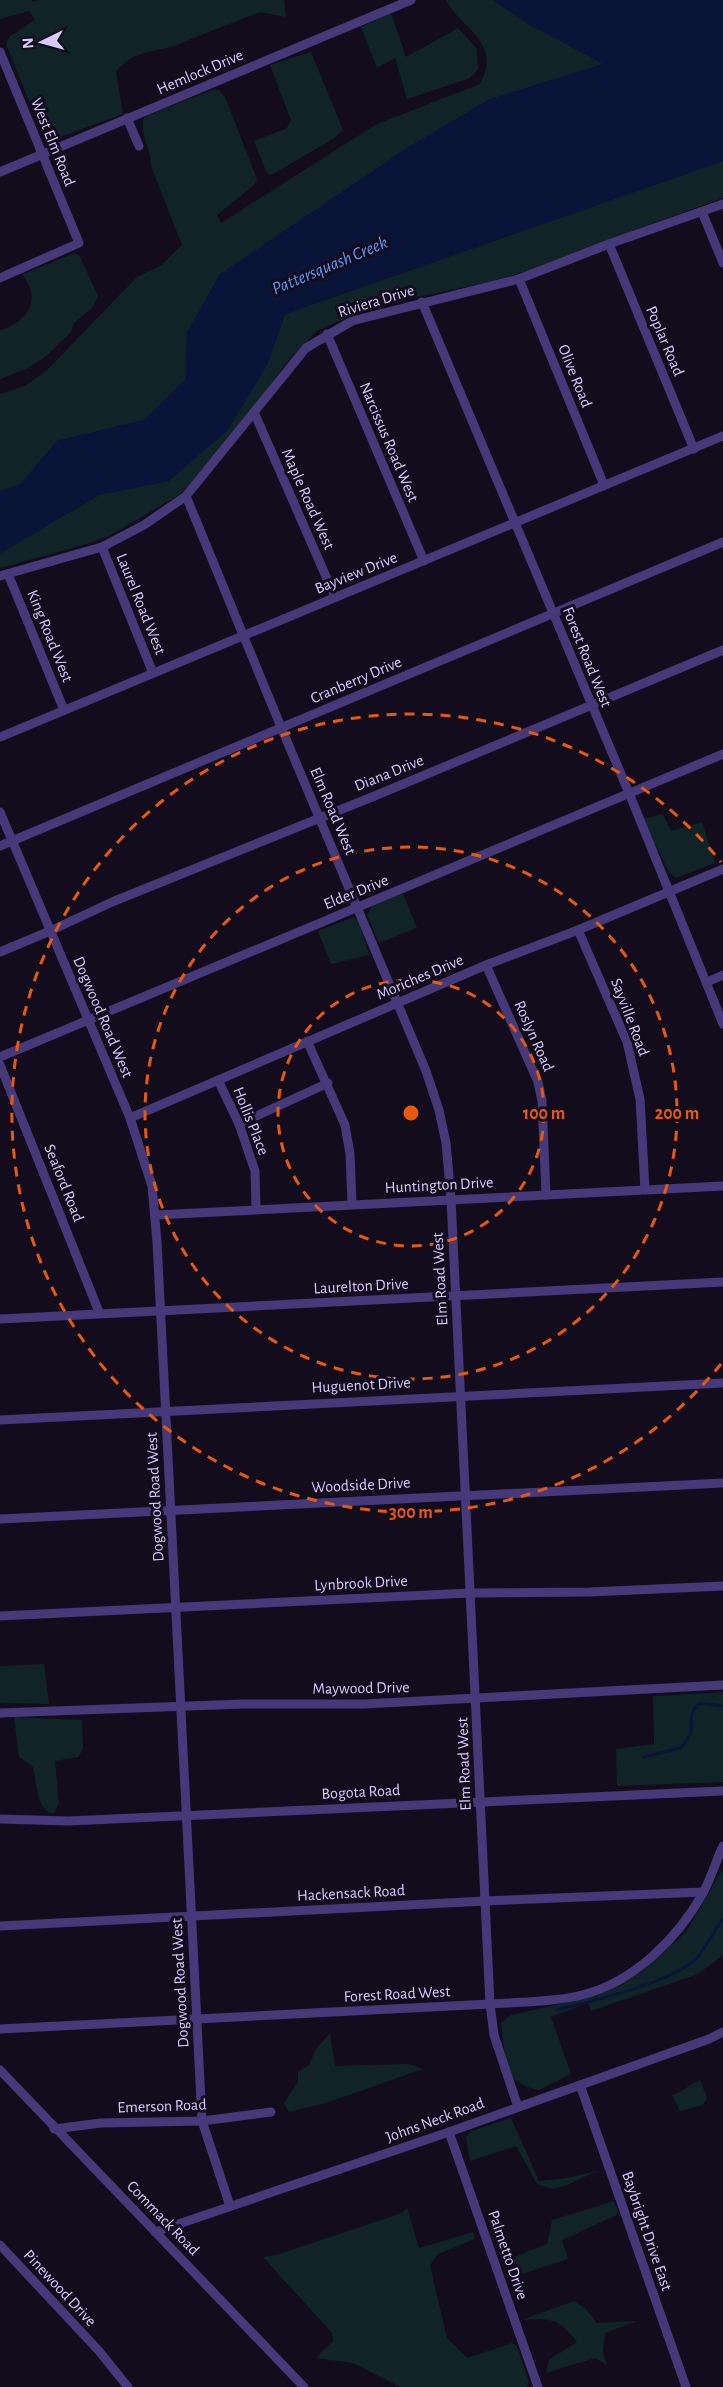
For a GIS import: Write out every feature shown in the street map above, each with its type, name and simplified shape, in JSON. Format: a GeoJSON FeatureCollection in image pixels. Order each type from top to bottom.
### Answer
{"type":"FeatureCollection","features":[{"type":"Feature","properties":{"kind":"street","name":"Hemlock Drive"},"geometry":{"type":"LineString","coordinates":[[0,172],[411,0]]}},
{"type":"Feature","properties":{"kind":"street","name":"West Elm Road"},"geometry":{"type":"LineString","coordinates":[[0,52],[2,64],[79,243],[0,278]]}},
{"type":"Feature","properties":{"kind":"street"},"geometry":{"type":"LineString","coordinates":[[127,118],[139,146]]}},
{"type":"Feature","properties":{"kind":"street","name":"Riviera Drive"},"geometry":{"type":"LineString","coordinates":[[4,575],[102,547],[144,525],[186,496],[306,348],[352,321],[519,279],[723,204]]}},
{"type":"Feature","properties":{"kind":"street"},"geometry":{"type":"LineString","coordinates":[[702,212],[723,263]]}},
{"type":"Feature","properties":{"kind":"street","name":"Poplar Road"},"geometry":{"type":"LineString","coordinates":[[609,244],[694,449]]}},
{"type":"Feature","properties":{"kind":"street","name":"Olive Road"},"geometry":{"type":"LineString","coordinates":[[519,279],[604,485]]}},
{"type":"Feature","properties":{"kind":"street","name":"Forest Road West"},"geometry":{"type":"LineString","coordinates":[[422,302],[629,793],[723,1024]]}},
{"type":"Feature","properties":{"kind":"street","name":"Narcissus Road West"},"geometry":{"type":"LineString","coordinates":[[327,334],[424,561]]}},
{"type":"Feature","properties":{"kind":"street","name":"Maple Road West"},"geometry":{"type":"LineString","coordinates":[[254,412],[334,597]]}},
{"type":"Feature","properties":{"kind":"street","name":"Bayview Drive"},"geometry":{"type":"LineString","coordinates":[[0,737],[723,436]]}},
{"type":"Feature","properties":{"kind":"street","name":"Elm Road West"},"geometry":{"type":"LineString","coordinates":[[186,496],[319,818],[399,1003],[440,1110],[446,1143],[451,1199],[490,2004],[494,2035],[518,2107]]}},
{"type":"Feature","properties":{"kind":"street","name":"Cranberry Drive"},"geometry":{"type":"LineString","coordinates":[[0,846],[723,542]]}},
{"type":"Feature","properties":{"kind":"street","name":"Laurel Road West"},"geometry":{"type":"LineString","coordinates":[[102,547],[153,673]]}},
{"type":"Feature","properties":{"kind":"street","name":"King Road West"},"geometry":{"type":"LineString","coordinates":[[4,575],[64,710]]}},
{"type":"Feature","properties":{"kind":"street","name":"Diana Drive"},"geometry":{"type":"LineString","coordinates":[[0,952],[112,902],[723,650]]}},
{"type":"Feature","properties":{"kind":"street","name":"Elder Drive"},"geometry":{"type":"LineString","coordinates":[[0,1057],[723,754]]}},
{"type":"Feature","properties":{"kind":"street","name":"Dogwood Road West"},"geometry":{"type":"LineString","coordinates":[[0,812],[130,1118],[152,1186],[156,1215],[202,2121],[230,2206]]}},
{"type":"Feature","properties":{"kind":"street","name":"Moriches Drive"},"geometry":{"type":"LineString","coordinates":[[130,1118],[486,965],[578,930],[723,868]]}},
{"type":"Feature","properties":{"kind":"street","name":"Sayville Road"},"geometry":{"type":"LineString","coordinates":[[578,930],[627,1042],[640,1099],[645,1190]]}},
{"type":"Feature","properties":{"kind":"street","name":"Roslyn Road"},"geometry":{"type":"LineString","coordinates":[[486,965],[538,1082],[542,1101],[546,1195]]}},
{"type":"Feature","properties":{"kind":"street"},"geometry":{"type":"LineString","coordinates":[[707,982],[723,975]]}},
{"type":"Feature","properties":{"kind":"street"},"geometry":{"type":"LineString","coordinates":[[307,1041],[328,1083],[345,1125],[349,1141],[352,1204]]}},
{"type":"Feature","properties":{"kind":"street","name":"Seaford Road"},"geometry":{"type":"LineString","coordinates":[[0,1065],[99,1312]]}},
{"type":"Feature","properties":{"kind":"street","name":"Hollis Place"},"geometry":{"type":"LineString","coordinates":[[218,1080],[239,1124],[255,1171],[256,1209]]}},
{"type":"Feature","properties":{"kind":"street"},"geometry":{"type":"LineString","coordinates":[[239,1124],[328,1083]]}},
{"type":"Feature","properties":{"kind":"street","name":"Huntington Drive"},"geometry":{"type":"LineString","coordinates":[[156,1215],[723,1186]]}},
{"type":"Feature","properties":{"kind":"street","name":"Laurelton Drive"},"geometry":{"type":"LineString","coordinates":[[0,1319],[99,1312],[160,1311],[723,1282]]}},
{"type":"Feature","properties":{"kind":"street","name":"Huguenot Drive"},"geometry":{"type":"LineString","coordinates":[[0,1420],[723,1383]]}},
{"type":"Feature","properties":{"kind":"street","name":"Woodside Drive"},"geometry":{"type":"LineString","coordinates":[[0,1519],[723,1483]]}},
{"type":"Feature","properties":{"kind":"street","name":"Lynbrook Drive"},"geometry":{"type":"LineString","coordinates":[[0,1616],[469,1593],[590,1592],[723,1586]]}},
{"type":"Feature","properties":{"kind":"street","name":"Maywood Drive"},"geometry":{"type":"LineString","coordinates":[[0,1713],[182,1705],[352,1705],[723,1685]]}},
{"type":"Feature","properties":{"kind":"street","name":"Bogota Road"},"geometry":{"type":"LineString","coordinates":[[0,1819],[68,1821],[480,1800],[723,1791]]}},
{"type":"Feature","properties":{"kind":"street","name":"Forest Road West"},"geometry":{"type":"LineString","coordinates":[[0,2029],[490,2004],[556,1999],[583,1994],[606,1986],[635,1970],[674,1936],[703,1892],[723,1846]]}},
{"type":"Feature","properties":{"kind":"street","name":"Hackensack Road"},"geometry":{"type":"LineString","coordinates":[[0,1926],[703,1892]]}},
{"type":"Feature","properties":{"kind":"street","name":"Johns Neck Road"},"geometry":{"type":"LineString","coordinates":[[155,2232],[449,2132],[723,2032]]}},
{"type":"Feature","properties":{"kind":"street","name":"Commack Road"},"geometry":{"type":"LineString","coordinates":[[0,2070],[54,2129],[304,2387]]}},
{"type":"Feature","properties":{"kind":"street","name":"Baybright Drive East"},"geometry":{"type":"LineString","coordinates":[[580,2085],[686,2387]]}},
{"type":"Feature","properties":{"kind":"street","name":"Emerson Road"},"geometry":{"type":"LineString","coordinates":[[54,2129],[101,2123],[202,2121],[272,2112]]}},
{"type":"Feature","properties":{"kind":"street","name":"Palmetto Drive"},"geometry":{"type":"LineString","coordinates":[[449,2132],[538,2387]]}},
{"type":"Feature","properties":{"kind":"street","name":"Pinewood Drive"},"geometry":{"type":"LineString","coordinates":[[0,2245],[99,2351],[124,2386]]}},
{"type":"Feature","properties":{"kind":"green space"},"geometry":{"type":"Polygon","coordinates":[[[0,0],[32,0],[33,2],[38,0],[284,0],[286,17],[260,12],[176,45],[136,56],[116,72],[123,114],[54,139],[43,136],[6,44],[10,36],[35,20],[29,11],[0,19],[0,0]]]}},
{"type":"Feature","properties":{"kind":"green space"},"geometry":{"type":"Polygon","coordinates":[[[446,0],[493,0],[530,25],[604,64],[488,100],[187,332],[186,379],[144,420],[57,441],[21,484],[0,491],[0,394],[25,386],[47,370],[137,277],[160,266],[182,245],[151,166],[143,129],[144,117],[215,89],[225,97],[257,179],[254,185],[217,215],[221,223],[377,124],[480,84],[486,69],[487,57],[484,47],[446,0]]]}},
{"type":"Feature","properties":{"kind":"green space"},"geometry":{"type":"Polygon","coordinates":[[[391,13],[406,57],[458,28],[477,49],[478,69],[470,78],[407,99],[395,58],[377,68],[361,27],[391,13]]]}},
{"type":"Feature","properties":{"kind":"green space"},"geometry":{"type":"Polygon","coordinates":[[[311,52],[343,130],[333,139],[269,175],[254,141],[287,128],[291,120],[270,65],[311,52]]]}},
{"type":"Feature","properties":{"kind":"green space"},"geometry":{"type":"Polygon","coordinates":[[[723,161],[723,198],[648,225],[552,264],[485,283],[372,306],[317,331],[286,363],[222,453],[179,495],[109,536],[0,568],[0,553],[99,495],[169,481],[267,365],[285,314],[723,161]]]}},
{"type":"Feature","properties":{"kind":"green space"},"geometry":{"type":"Polygon","coordinates":[[[75,253],[80,257],[98,296],[92,308],[74,323],[71,332],[45,357],[28,368],[0,379],[0,330],[23,317],[31,305],[30,288],[23,274],[75,253]]]}},
{"type":"Feature","properties":{"kind":"green space"},"geometry":{"type":"Polygon","coordinates":[[[663,814],[671,831],[702,822],[715,863],[676,878],[669,872],[643,819],[663,814]]]}},
{"type":"Feature","properties":{"kind":"green space"},"geometry":{"type":"Polygon","coordinates":[[[403,894],[417,928],[379,943],[367,915],[373,904],[403,894]]]}},
{"type":"Feature","properties":{"kind":"green space"},"geometry":{"type":"Polygon","coordinates":[[[353,917],[359,922],[369,955],[331,964],[318,931],[353,917]]]}},
{"type":"Feature","properties":{"kind":"green space"},"geometry":{"type":"Polygon","coordinates":[[[44,1664],[49,1704],[0,1703],[0,1666],[44,1664]]]}},
{"type":"Feature","properties":{"kind":"green space"},"geometry":{"type":"Polygon","coordinates":[[[723,1692],[723,1782],[617,1786],[616,1749],[654,1744],[653,1696],[723,1692]]]}},
{"type":"Feature","properties":{"kind":"green space"},"geometry":{"type":"Polygon","coordinates":[[[14,1717],[82,1720],[83,1749],[78,1757],[55,1761],[59,1804],[53,1814],[43,1807],[40,1801],[33,1767],[19,1757],[14,1717]]]}},
{"type":"Feature","properties":{"kind":"green space"},"geometry":{"type":"Polygon","coordinates":[[[723,1869],[723,1955],[698,1974],[591,2011],[588,2003],[551,2017],[571,2074],[539,2090],[525,2086],[516,2080],[511,2073],[507,2059],[501,2023],[511,2015],[596,1996],[641,1972],[686,1932],[723,1869]]]}},
{"type":"Feature","properties":{"kind":"green space"},"geometry":{"type":"Polygon","coordinates":[[[330,2033],[335,2066],[408,2064],[423,2069],[326,2103],[289,2112],[284,2103],[298,2082],[298,2072],[309,2065],[316,2049],[330,2033]]]}},
{"type":"Feature","properties":{"kind":"green space"},"geometry":{"type":"Polygon","coordinates":[[[700,2080],[707,2098],[703,2105],[680,2111],[672,2095],[700,2080]]]}},
{"type":"Feature","properties":{"kind":"green space"},"geometry":{"type":"Polygon","coordinates":[[[511,2118],[539,2181],[567,2178],[597,2171],[565,2186],[552,2189],[537,2184],[516,2146],[470,2161],[466,2137],[471,2131],[511,2118]]]}},
{"type":"Feature","properties":{"kind":"green space"},"geometry":{"type":"Polygon","coordinates":[[[614,2201],[619,2214],[562,2240],[568,2259],[510,2278],[504,2261],[547,2244],[552,2220],[614,2201]]]}},
{"type":"Feature","properties":{"kind":"green space"},"geometry":{"type":"Polygon","coordinates":[[[407,2208],[419,2248],[473,2232],[475,2239],[438,2254],[430,2265],[447,2338],[467,2358],[512,2343],[517,2346],[529,2382],[527,2387],[400,2387],[353,2363],[316,2358],[333,2341],[332,2333],[263,2257],[279,2254],[402,2213],[407,2208]]]}},
{"type":"Feature","properties":{"kind":"green space"},"geometry":{"type":"Polygon","coordinates":[[[574,2301],[586,2309],[597,2323],[637,2321],[605,2333],[603,2353],[607,2365],[595,2358],[546,2373],[549,2360],[577,2342],[565,2328],[554,2321],[522,2320],[574,2301]]]}},
{"type":"Feature","properties":{"kind":"water","name":"Pattersquash Creek"},"geometry":{"type":"Polygon","coordinates":[[[493,0],[723,0],[723,161],[285,314],[267,365],[228,430],[169,481],[99,495],[0,553],[0,491],[21,484],[57,441],[144,420],[186,379],[187,332],[220,274],[410,146],[488,100],[603,64],[530,25],[493,0]]]}},
{"type":"Feature","properties":{"kind":"waterway"},"geometry":{"type":"LineString","coordinates":[[644,1757],[680,1748],[690,1735],[693,1712],[700,1703],[723,1706]]}},
{"type":"Feature","properties":{"kind":"waterway"},"geometry":{"type":"LineString","coordinates":[[557,2010],[628,1991],[681,1970],[697,1958],[723,1919]]}}]}
